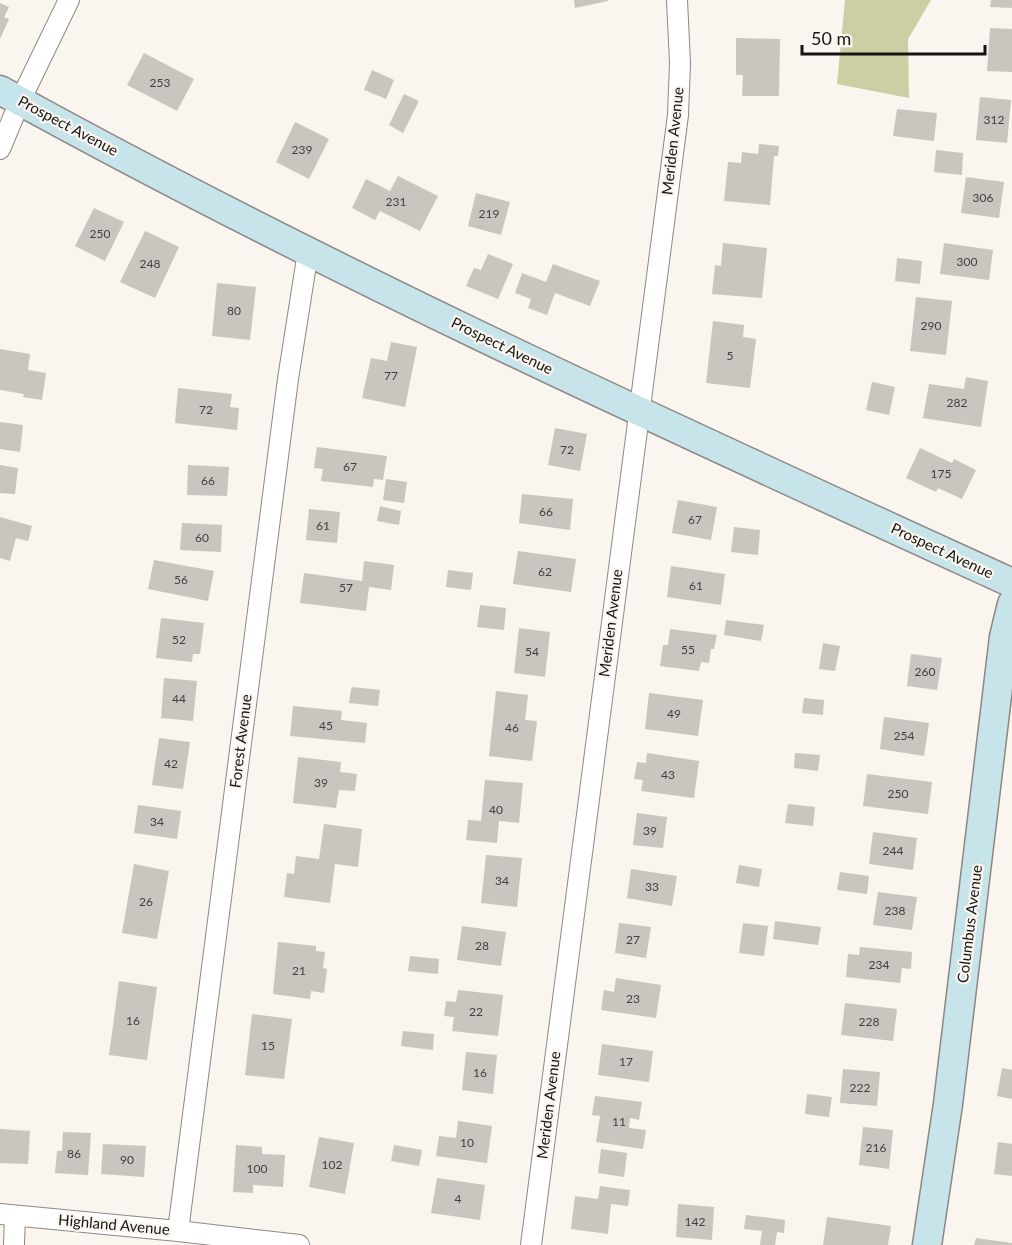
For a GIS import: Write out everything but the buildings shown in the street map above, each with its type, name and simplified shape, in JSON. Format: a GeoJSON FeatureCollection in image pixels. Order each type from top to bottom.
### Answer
{"type":"FeatureCollection","features":[{"type":"Feature","properties":{"kind":"street"},"geometry":{"type":"LineString","coordinates":[[0,149],[10,96],[69,0]]}},
{"type":"Feature","properties":{"kind":"street","name":"Meriden Avenue"},"geometry":{"type":"LineString","coordinates":[[531,1245],[678,115],[680,63],[677,0]]}},
{"type":"Feature","properties":{"kind":"street","name":"Prospect Avenue"},"geometry":{"type":"LineString","coordinates":[[10,96],[308,252],[638,412],[1012,583]]}},
{"type":"Feature","properties":{"kind":"street","name":"Forest Avenue"},"geometry":{"type":"LineString","coordinates":[[178,1231],[286,391],[308,252]]}},
{"type":"Feature","properties":{"kind":"street","name":"Columbus Avenue"},"geometry":{"type":"LineString","coordinates":[[927,1245],[949,1093],[1004,637],[1012,604]]}},
{"type":"Feature","properties":{"kind":"street"},"geometry":{"type":"LineString","coordinates":[[7,1215],[14,1245]]}},
{"type":"Feature","properties":{"kind":"street","name":"Highland Avenue"},"geometry":{"type":"LineString","coordinates":[[7,1215],[299,1245]]}},
{"type":"Feature","properties":{"kind":"green space"},"geometry":{"type":"Polygon","coordinates":[[[845,0],[931,0],[908,39],[909,98],[837,84],[845,0]]]}}]}
